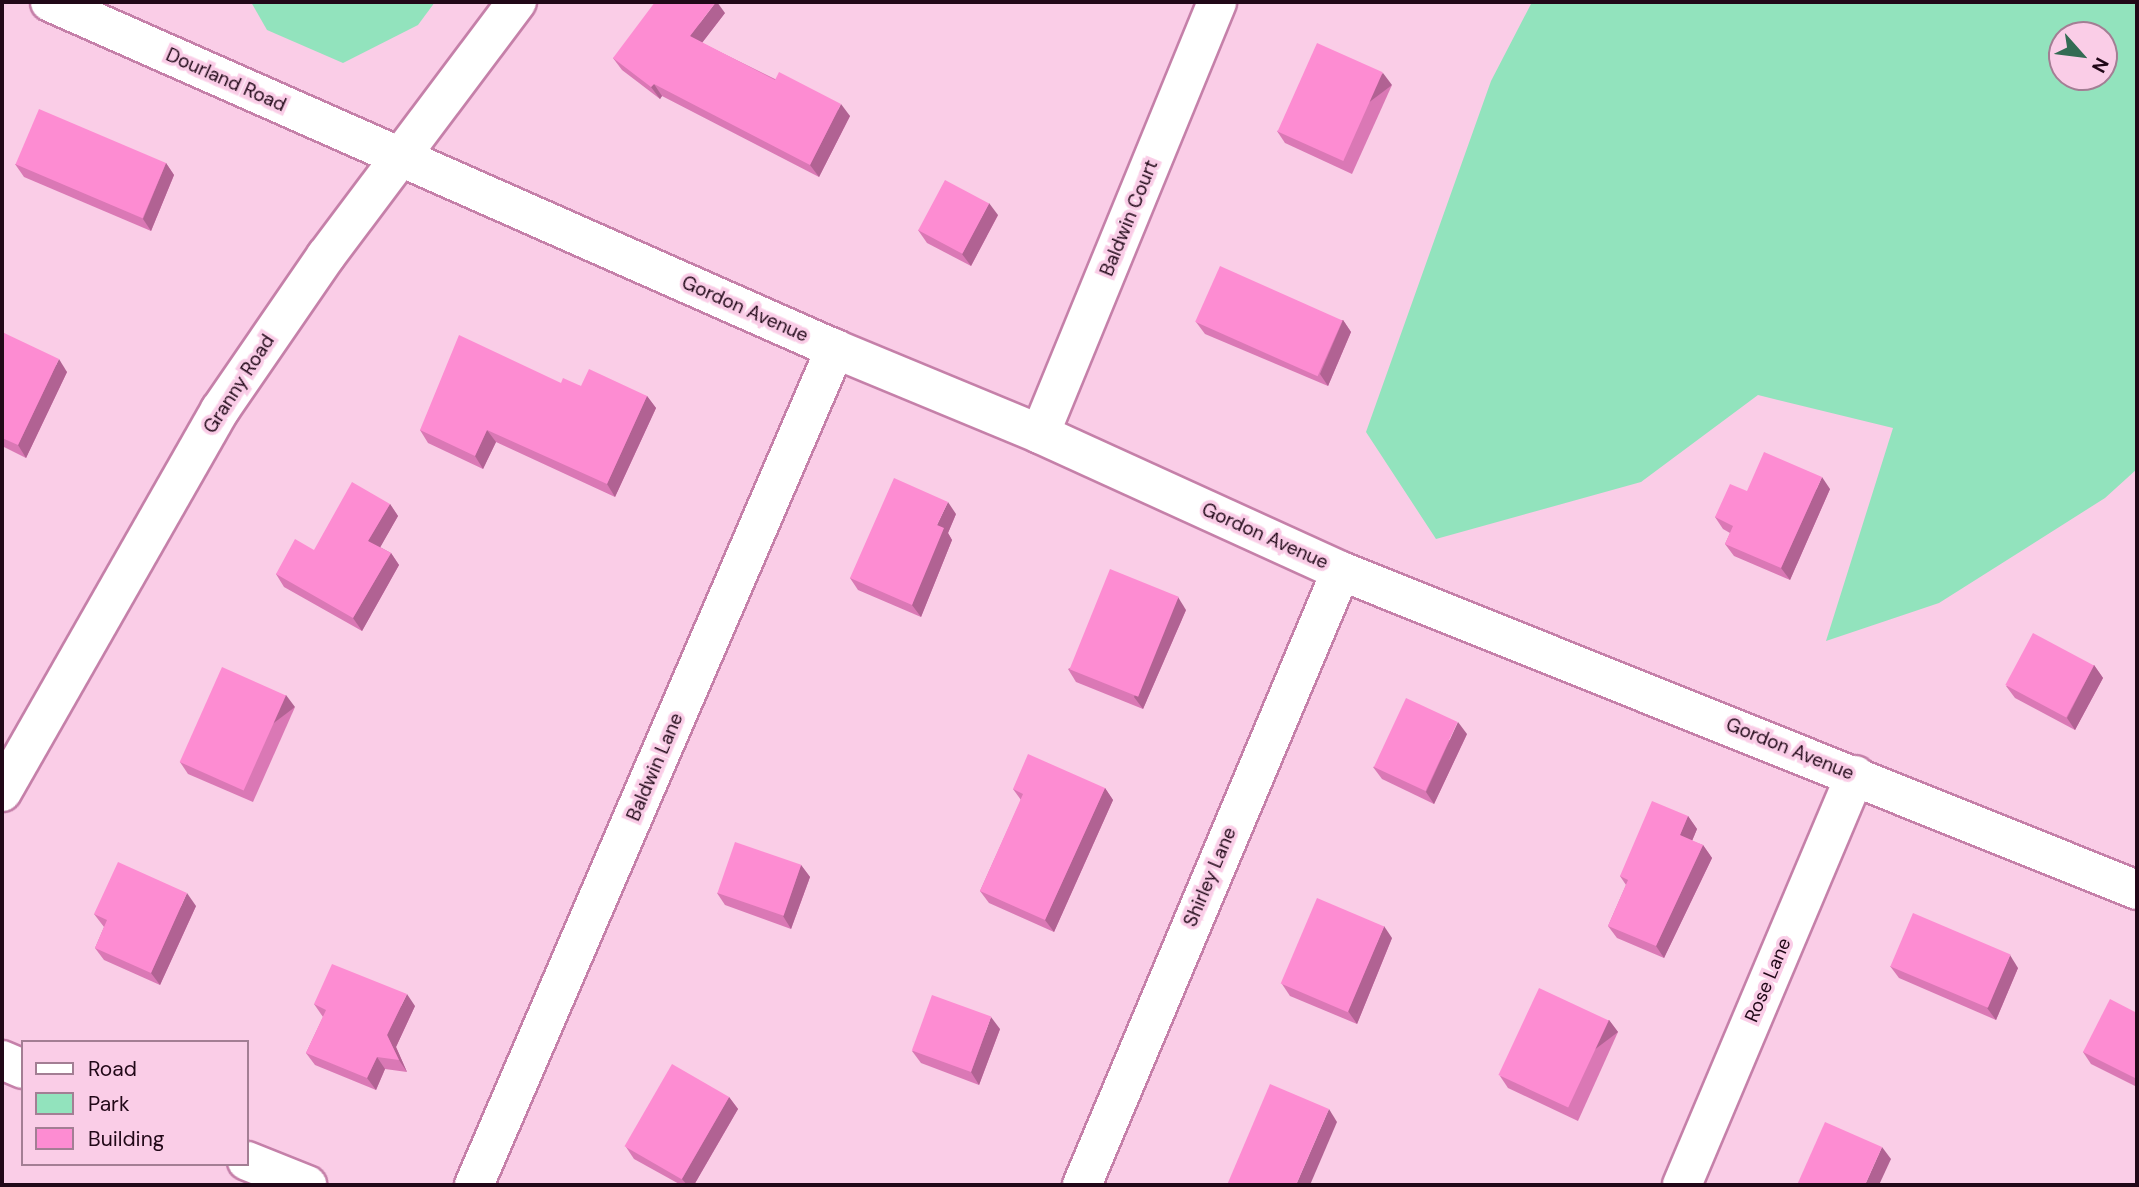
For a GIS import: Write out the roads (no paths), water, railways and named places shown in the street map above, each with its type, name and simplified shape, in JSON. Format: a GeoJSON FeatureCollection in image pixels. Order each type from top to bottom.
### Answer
{"type":"FeatureCollection","features":[{"type":"Feature","properties":{"kind":"street","name":"Dourland Road"},"geometry":{"type":"LineString","coordinates":[[50,2],[402,159]]}},
{"type":"Feature","properties":{"kind":"street","name":"Granny Road"},"geometry":{"type":"LineString","coordinates":[[2,792],[220,410],[326,256],[402,159],[517,2]]}},
{"type":"Feature","properties":{"kind":"street","name":"Baldwin Court"},"geometry":{"type":"LineString","coordinates":[[1040,435],[1217,2]]}},
{"type":"Feature","properties":{"kind":"street","name":"Gordon Avenue"},"geometry":{"type":"LineString","coordinates":[[402,159],[835,349],[1040,435],[1341,571],[2137,890]]}},
{"type":"Feature","properties":{"kind":"street","name":"Baldwin Lane"},"geometry":{"type":"LineString","coordinates":[[474,1185],[835,349]]}},
{"type":"Feature","properties":{"kind":"street","name":"Shirley Lane"},"geometry":{"type":"LineString","coordinates":[[1082,1185],[1341,571]]}},
{"type":"Feature","properties":{"kind":"street","name":"Rose Lane"},"geometry":{"type":"LineString","coordinates":[[1682,1185],[1855,775]]}},
{"type":"Feature","properties":{"kind":"street"},"geometry":{"type":"LineString","coordinates":[[2,1060],[21,1068]]}},
{"type":"Feature","properties":{"kind":"street"},"geometry":{"type":"LineString","coordinates":[[248,1160],[307,1185]]}}]}
